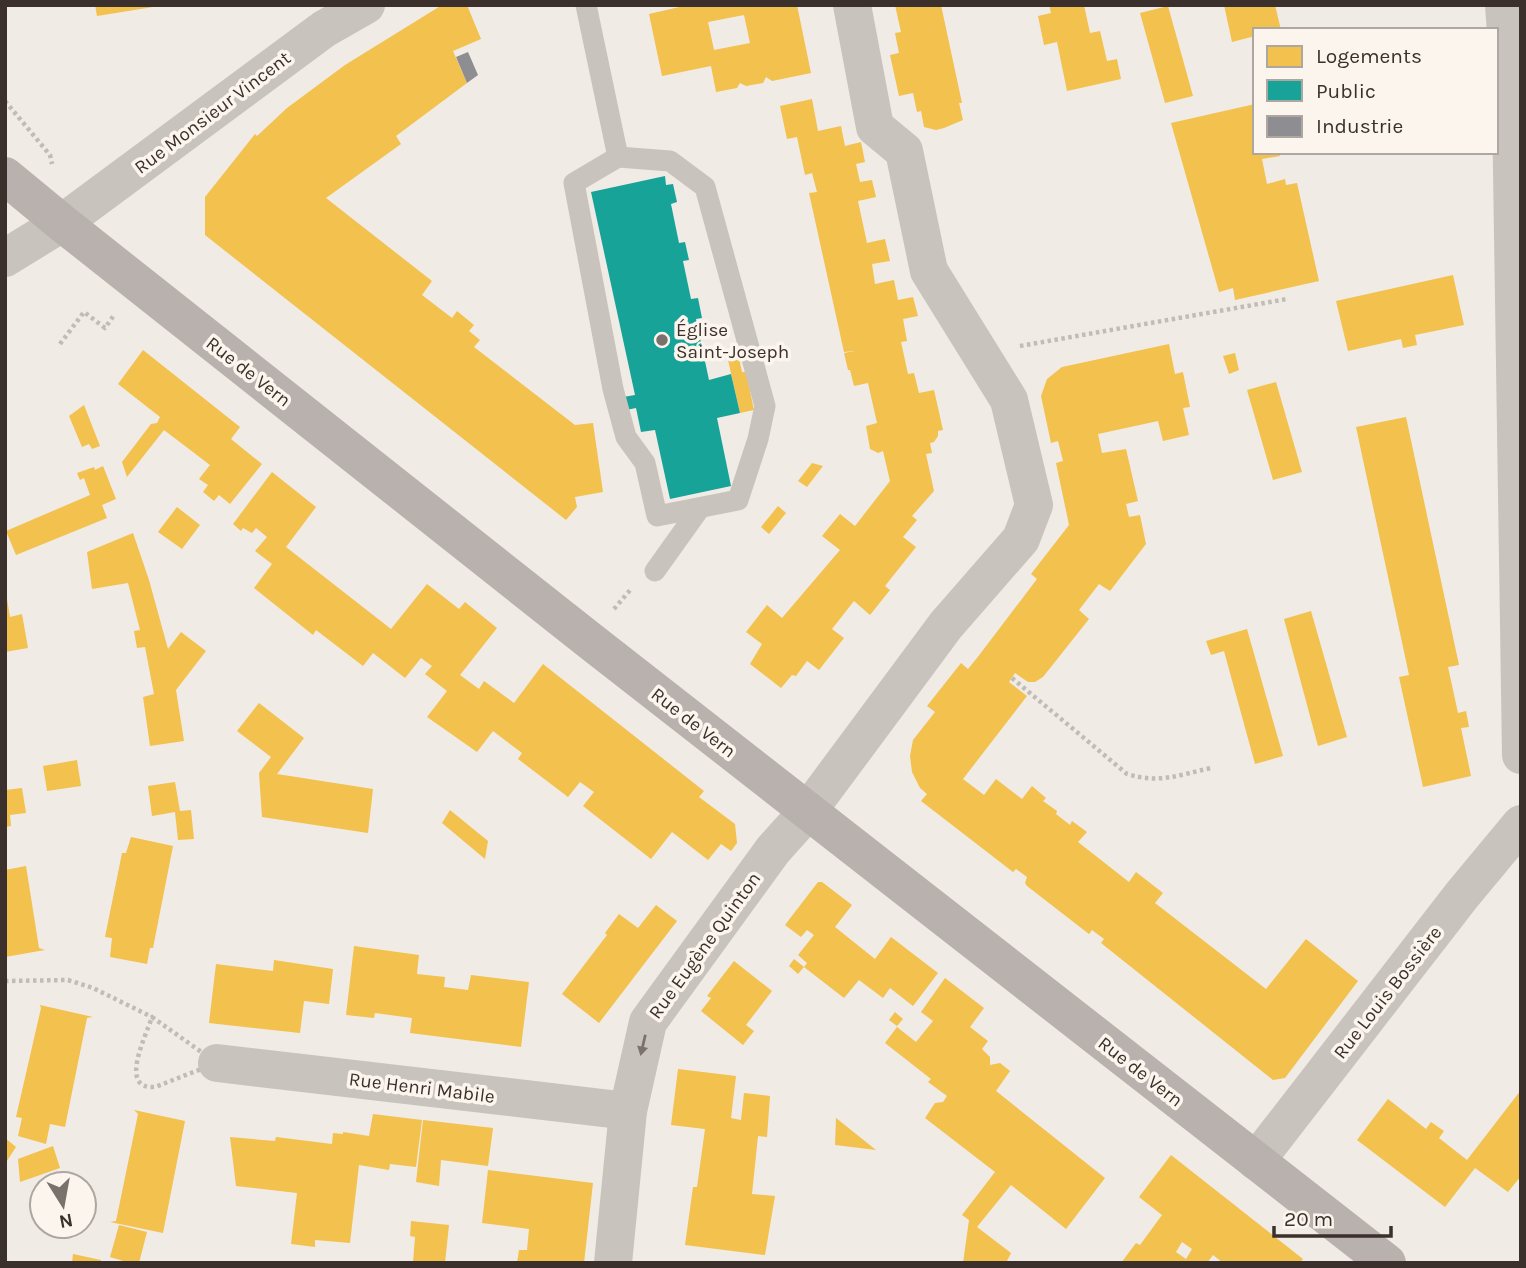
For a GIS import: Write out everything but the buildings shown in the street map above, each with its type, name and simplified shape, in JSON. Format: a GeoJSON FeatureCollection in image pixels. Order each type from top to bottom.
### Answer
{"type":"FeatureCollection","features":[{"type":"Feature","properties":{"kind":"main road","name":"Rue de Vern"},"geometry":{"type":"LineString","coordinates":[[5,176],[589,640],[1387,1263]]}},
{"type":"Feature","properties":{"kind":"street","name":"Rue Monsieur Vincent"},"geometry":{"type":"LineString","coordinates":[[5,258],[62,223],[324,29],[366,5]]}},
{"type":"Feature","properties":{"kind":"street","name":"Rue Eugène Quinton"},"geometry":{"type":"LineString","coordinates":[[613,1263],[628,1111],[648,1022],[773,850],[808,811],[946,625],[1021,538],[1034,505],[1009,400],[978,354],[929,271],[904,151],[874,127],[852,5]]}},
{"type":"Feature","properties":{"kind":"street"},"geometry":{"type":"LineString","coordinates":[[1504,5],[1516,176],[1521,755]]}},
{"type":"Feature","properties":{"kind":"street","name":"Rue Louis Bossière"},"geometry":{"type":"LineString","coordinates":[[1256,1161],[1521,824]]}},
{"type":"Feature","properties":{"kind":"street","name":"Rue Henri Mabile"},"geometry":{"type":"LineString","coordinates":[[217,1063],[628,1111]]}},
{"type":"Feature","properties":{"kind":"lane"},"geometry":{"type":"LineString","coordinates":[[586,5],[618,157]]}},
{"type":"Feature","properties":{"kind":"lane"},"geometry":{"type":"LineString","coordinates":[[618,157],[670,161],[705,187],[765,406],[758,439],[738,500],[657,516],[645,463],[626,437],[613,389],[574,183],[618,157]]}},
{"type":"Feature","properties":{"kind":"lane"},"geometry":{"type":"LineString","coordinates":[[655,571],[700,508]]}},
{"type":"Feature","properties":{"kind":"path"},"geometry":{"type":"LineString","coordinates":[[60,344],[84,312],[104,328],[136,282]]}},
{"type":"Feature","properties":{"kind":"path"},"geometry":{"type":"LineString","coordinates":[[978,354],[1287,299]]}},
{"type":"Feature","properties":{"kind":"path"},"geometry":{"type":"LineString","coordinates":[[589,640],[642,575],[655,571]]}},
{"type":"Feature","properties":{"kind":"path"},"geometry":{"type":"LineString","coordinates":[[1012,678],[1127,774],[1147,780],[1211,768]]}},
{"type":"Feature","properties":{"kind":"path"},"geometry":{"type":"LineString","coordinates":[[5,981],[68,980],[93,988],[152,1017],[217,1063]]}},
{"type":"Feature","properties":{"kind":"path"},"geometry":{"type":"LineString","coordinates":[[152,1017],[135,1075],[138,1083],[145,1088],[155,1087],[217,1063]]}},
{"type":"Feature","properties":{"kind":"place","name":"Église Saint-Joseph"},"geometry":{"type":"Point","coordinates":[662,340]}}]}
